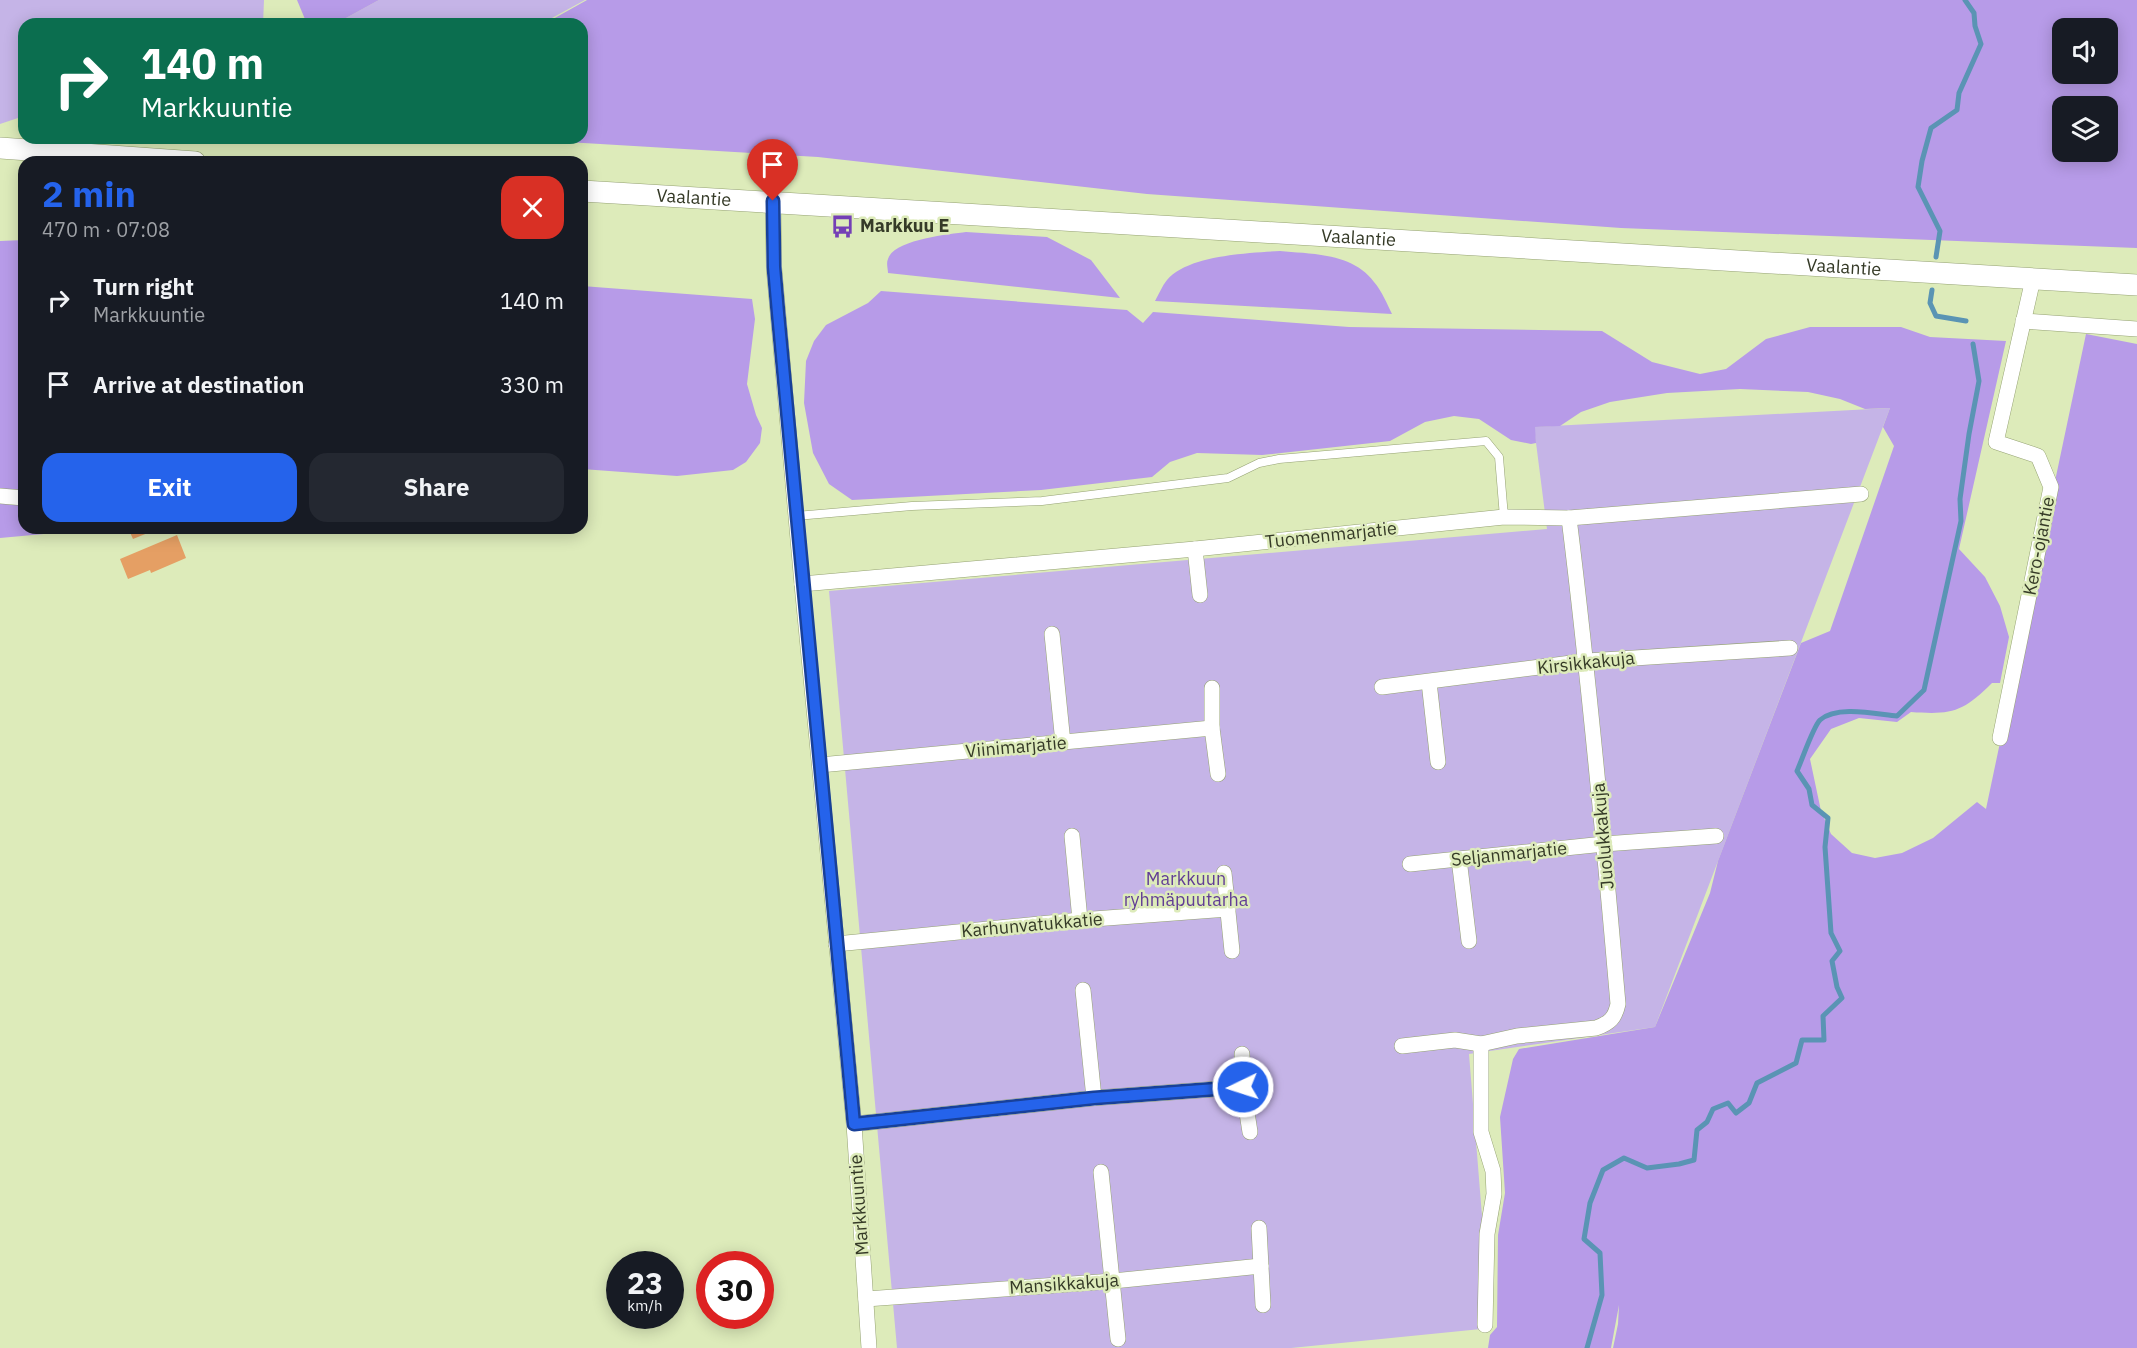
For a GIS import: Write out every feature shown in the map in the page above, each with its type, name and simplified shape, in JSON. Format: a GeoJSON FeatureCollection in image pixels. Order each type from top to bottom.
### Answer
{"type":"FeatureCollection","features":[{"type":"Feature","properties":{"kind":"street"},"geometry":{"type":"LineString","coordinates":[[0,148],[111,156]]}},
{"type":"Feature","properties":{"kind":"street","name":"Vaalantie"},"geometry":{"type":"LineString","coordinates":[[588,191],[2137,285]]}},
{"type":"Feature","properties":{"kind":"street","name":"Markkuuntie"},"geometry":{"type":"LineString","coordinates":[[773,201],[774,267],[854,1124],[869,1348]]}},
{"type":"Feature","properties":{"kind":"street","name":"Kero-ojantie"},"geometry":{"type":"LineString","coordinates":[[2000,738],[2051,487],[2038,456],[1996,442],[2033,279]]}},
{"type":"Feature","properties":{"kind":"street"},"geometry":{"type":"LineString","coordinates":[[2023,321],[2137,329]]}},
{"type":"Feature","properties":{"kind":"street","name":"Tuomenmarjatie"},"geometry":{"type":"LineString","coordinates":[[802,584],[1195,549],[1504,517],[1569,518],[1861,494]]}},
{"type":"Feature","properties":{"kind":"street"},"geometry":{"type":"LineString","coordinates":[[0,496],[18,498]]}},
{"type":"Feature","properties":{"kind":"street","name":"Juolukkakuja"},"geometry":{"type":"LineString","coordinates":[[1402,1046],[1455,1040],[1481,1044],[1517,1036],[1596,1028],[1607,1024],[1615,1016],[1618,1004],[1604,844],[1587,661],[1569,518]]}},
{"type":"Feature","properties":{"kind":"street"},"geometry":{"type":"LineString","coordinates":[[1195,549],[1200,595]]}},
{"type":"Feature","properties":{"kind":"street"},"geometry":{"type":"LineString","coordinates":[[1052,634],[1063,743]]}},
{"type":"Feature","properties":{"kind":"street","name":"Kirsikkakuja"},"geometry":{"type":"LineString","coordinates":[[1382,687],[1587,661],[1790,648]]}},
{"type":"Feature","properties":{"kind":"street"},"geometry":{"type":"LineString","coordinates":[[1429,682],[1438,762]]}},
{"type":"Feature","properties":{"kind":"street"},"geometry":{"type":"LineString","coordinates":[[1212,688],[1212,728],[1218,774]]}},
{"type":"Feature","properties":{"kind":"street","name":"Viinimarjatie"},"geometry":{"type":"LineString","coordinates":[[820,765],[1212,728]]}},
{"type":"Feature","properties":{"kind":"street"},"geometry":{"type":"LineString","coordinates":[[1072,836],[1080,920]]}},
{"type":"Feature","properties":{"kind":"street","name":"Seljanmarjatie"},"geometry":{"type":"LineString","coordinates":[[1410,864],[1604,844],[1716,836]]}},
{"type":"Feature","properties":{"kind":"street"},"geometry":{"type":"LineString","coordinates":[[1459,859],[1469,941]]}},
{"type":"Feature","properties":{"kind":"street"},"geometry":{"type":"LineString","coordinates":[[1224,873],[1232,951]]}},
{"type":"Feature","properties":{"kind":"street","name":"Karhunvatukkatie"},"geometry":{"type":"LineString","coordinates":[[836,944],[1080,920],[1228,909]]}},
{"type":"Feature","properties":{"kind":"street"},"geometry":{"type":"LineString","coordinates":[[1083,990],[1094,1098]]}},
{"type":"Feature","properties":{"kind":"street"},"geometry":{"type":"LineString","coordinates":[[1481,1044],[1481,1132],[1493,1171],[1494,1194],[1487,1234],[1485,1325]]}},
{"type":"Feature","properties":{"kind":"street"},"geometry":{"type":"LineString","coordinates":[[1242,1054],[1243,1087],[1250,1132]]}},
{"type":"Feature","properties":{"kind":"street"},"geometry":{"type":"LineString","coordinates":[[854,1124],[1094,1098],[1243,1087]]}},
{"type":"Feature","properties":{"kind":"street"},"geometry":{"type":"LineString","coordinates":[[1101,1172],[1118,1339]]}},
{"type":"Feature","properties":{"kind":"street"},"geometry":{"type":"LineString","coordinates":[[1259,1228],[1263,1305]]}},
{"type":"Feature","properties":{"kind":"street","name":"Mansikkakuja"},"geometry":{"type":"LineString","coordinates":[[866,1299],[1113,1281],[1261,1266]]}},
{"type":"Feature","properties":{"kind":"lane"},"geometry":{"type":"LineString","coordinates":[[796,516],[912,506],[1042,501],[1228,478],[1259,463],[1279,459],[1486,441],[1499,457],[1504,517]]}},
{"type":"Feature","properties":{"kind":"green space"},"geometry":{"type":"Polygon","coordinates":[[[0,0],[264,0],[263,18],[18,18],[18,118],[0,124],[0,0]]]}},
{"type":"Feature","properties":{"kind":"green space"},"geometry":{"type":"Polygon","coordinates":[[[379,0],[585,0],[552,18],[346,18],[379,0]]]}},
{"type":"Feature","properties":{"kind":"green space","name":"Markkuun ryhmäpuutarha"},"geometry":{"type":"Polygon","coordinates":[[[1890,408],[1655,1027],[1469,1054],[1491,1328],[1291,1348],[897,1348],[829,591],[1547,529],[1534,427],[1890,408]]]}},
{"type":"Feature","properties":{"kind":"shaded area"},"geometry":{"type":"Polygon","coordinates":[[[297,0],[379,0],[346,18],[304,18],[297,0]]]}},
{"type":"Feature","properties":{"kind":"shaded area"},"geometry":{"type":"Polygon","coordinates":[[[587,0],[2137,0],[2137,248],[1621,228],[1147,194],[818,157],[588,143],[588,18],[555,18],[587,0]]]}},
{"type":"Feature","properties":{"kind":"shaded area"},"geometry":{"type":"Polygon","coordinates":[[[966,232],[1047,237],[1091,260],[1120,298],[888,273],[888,259],[892,252],[900,247],[922,239],[966,232]]]}},
{"type":"Feature","properties":{"kind":"shaded area"},"geometry":{"type":"Polygon","coordinates":[[[18,240],[18,534],[44,534],[0,538],[0,241],[18,240]]]}},
{"type":"Feature","properties":{"kind":"shaded area"},"geometry":{"type":"Polygon","coordinates":[[[1280,251],[1318,254],[1355,265],[1365,272],[1377,286],[1392,314],[1155,301],[1167,280],[1189,265],[1220,257],[1280,251]]]}},
{"type":"Feature","properties":{"kind":"shaded area"},"geometry":{"type":"Polygon","coordinates":[[[588,286],[752,299],[755,319],[747,384],[762,428],[760,443],[746,462],[733,470],[677,476],[588,469],[588,286]]]}},
{"type":"Feature","properties":{"kind":"shaded area"},"geometry":{"type":"Polygon","coordinates":[[[881,291],[1127,310],[1143,323],[1153,312],[1349,327],[1602,331],[1652,362],[1700,374],[1726,369],[1766,339],[1810,327],[1901,327],[1930,337],[2006,341],[1959,549],[1985,577],[2000,606],[2009,637],[2000,683],[1992,683],[1964,706],[1947,712],[1911,712],[1897,722],[1859,718],[1831,729],[1810,759],[1821,811],[1831,834],[1852,853],[1875,858],[1902,853],[1933,838],[1977,802],[1986,809],[2086,334],[2137,344],[2137,1348],[1613,1348],[1619,1305],[1611,1348],[1488,1348],[1490,1335],[1497,1327],[1498,1235],[1505,1193],[1500,1117],[1513,1059],[1519,1049],[1655,1027],[1710,893],[1718,861],[1801,643],[1830,631],[1894,446],[1883,427],[1890,408],[1865,409],[1840,399],[1808,392],[1740,389],[1667,393],[1610,402],[1581,412],[1560,426],[1535,427],[1536,443],[1531,444],[1511,440],[1479,419],[1454,416],[1425,422],[1390,441],[1262,455],[1197,453],[1170,462],[1152,477],[1041,490],[852,500],[829,484],[813,453],[804,403],[806,361],[814,341],[826,325],[868,303],[881,291]]]}},
{"type":"Feature","properties":{"kind":"building"},"geometry":{"type":"Polygon","coordinates":[[[131,534],[145,534],[133,539],[131,534]]]}},
{"type":"Feature","properties":{"kind":"building"},"geometry":{"type":"Polygon","coordinates":[[[177,535],[186,558],[151,573],[150,570],[128,579],[120,559],[177,535]]]}},
{"type":"Feature","properties":{"kind":"waterway"},"geometry":{"type":"LineString","coordinates":[[1936,257],[1940,231],[1918,187],[1931,128],[1957,110],[1959,93],[1981,44],[1975,26],[1974,13],[1965,0]]}},
{"type":"Feature","properties":{"kind":"waterway"},"geometry":{"type":"LineString","coordinates":[[1932,290],[1930,303],[1936,316],[1966,321]]}},
{"type":"Feature","properties":{"kind":"waterway"},"geometry":{"type":"LineString","coordinates":[[1587,1348],[1602,1295],[1600,1253],[1584,1239],[1590,1203],[1603,1170],[1624,1158],[1647,1168],[1694,1160],[1697,1130],[1707,1122],[1713,1109],[1728,1103],[1736,1113],[1749,1103],[1757,1083],[1796,1063],[1802,1040],[1824,1040],[1823,1016],[1842,998],[1837,987],[1832,961],[1840,951],[1831,933],[1825,847],[1828,818],[1812,805],[1809,789],[1797,771],[1817,724],[1827,715],[1868,712],[1897,716],[1924,690],[1961,521],[1960,499],[1979,381],[1973,344]]}},
{"type":"Feature","properties":{"kind":"place","name":"Markkuu E"},"geometry":{"type":"Point","coordinates":[842,226]}},
{"type":"Feature","properties":{"kind":"route"},"geometry":{"type":"LineString","coordinates":[[773,201],[774,267],[778,313],[854,1124],[1094,1098],[1243,1087]]}}]}
